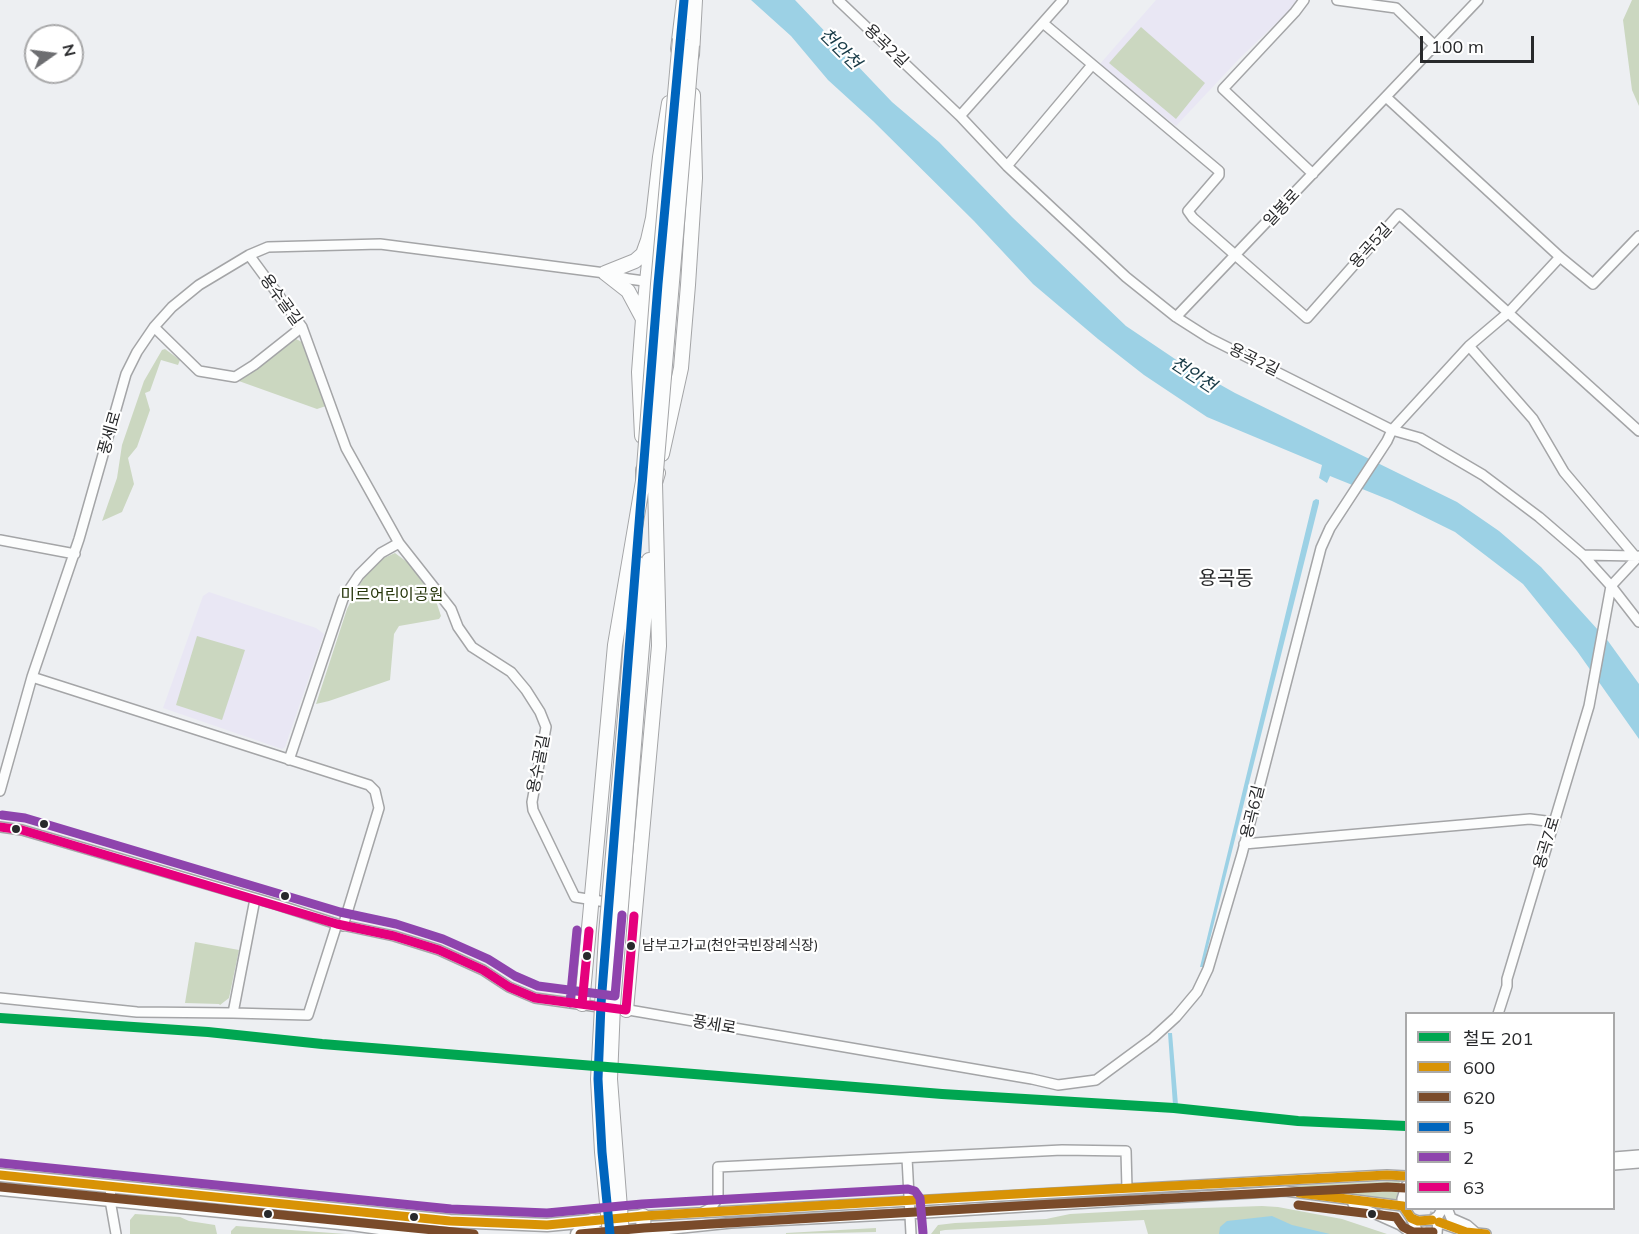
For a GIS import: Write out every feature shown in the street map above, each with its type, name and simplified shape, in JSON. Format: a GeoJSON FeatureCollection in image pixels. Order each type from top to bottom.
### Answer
{"type":"FeatureCollection","features":[{"type":"Feature","properties":{"kind":"highway"},"geometry":{"type":"LineString","coordinates":[[582,1004],[615,645],[649,482],[681,368],[695,178],[684,0]]}},
{"type":"Feature","properties":{"kind":"highway"},"geometry":{"type":"LineString","coordinates":[[626,1010],[658,646],[649,482],[639,372],[646,281],[660,157],[695,0]]}},
{"type":"Feature","properties":{"kind":"highway"},"geometry":{"type":"LineString","coordinates":[[622,1234],[615,1152],[611,1058],[613,1005],[649,482],[658,284],[686,42]]}},
{"type":"Feature","properties":{"kind":"highway"},"geometry":{"type":"LineString","coordinates":[[605,273],[635,261],[642,254],[653,218]]}},
{"type":"Feature","properties":{"kind":"highway"},"geometry":{"type":"LineString","coordinates":[[605,273],[628,291],[644,319]]}},
{"type":"Feature","properties":{"kind":"highway"},"geometry":{"type":"LineString","coordinates":[[610,1234],[598,1079],[605,945],[632,706]]}},
{"type":"Feature","properties":{"kind":"highway"},"geometry":{"type":"LineString","coordinates":[[643,1216],[644,1233]]}},
{"type":"Feature","properties":{"kind":"main road"},"geometry":{"type":"LineString","coordinates":[[0,1174],[110,1193],[376,1231],[422,1234]]}},
{"type":"Feature","properties":{"kind":"main road"},"geometry":{"type":"LineString","coordinates":[[0,1189],[110,1193],[450,1221],[547,1225],[644,1233]]}},
{"type":"Feature","properties":{"kind":"main road"},"geometry":{"type":"LineString","coordinates":[[577,1234],[643,1216]]}},
{"type":"Feature","properties":{"kind":"street","name":"용곡2길"},"geometry":{"type":"LineString","coordinates":[[838,0],[960,116],[1007,166],[1126,277],[1176,317],[1209,338],[1392,430],[1420,438],[1483,475],[1539,517],[1583,555],[1639,622]]}},
{"type":"Feature","properties":{"kind":"street"},"geometry":{"type":"LineString","coordinates":[[960,116],[1063,0]]}},
{"type":"Feature","properties":{"kind":"street"},"geometry":{"type":"LineString","coordinates":[[1304,0],[1223,89],[1313,174]]}},
{"type":"Feature","properties":{"kind":"street"},"geometry":{"type":"LineString","coordinates":[[1337,0],[1396,8],[1435,46]]}},
{"type":"Feature","properties":{"kind":"street","name":"일봉로"},"geometry":{"type":"LineString","coordinates":[[1176,317],[1478,0]]}},
{"type":"Feature","properties":{"kind":"street"},"geometry":{"type":"LineString","coordinates":[[1043,22],[1219,171],[1219,175],[1188,211],[1193,218],[1237,255]]}},
{"type":"Feature","properties":{"kind":"street"},"geometry":{"type":"LineString","coordinates":[[1007,166],[1092,65]]}},
{"type":"Feature","properties":{"kind":"street"},"geometry":{"type":"LineString","coordinates":[[1386,98],[1560,257],[1593,284],[1639,236]]}},
{"type":"Feature","properties":{"kind":"street","name":"용곡5길"},"geometry":{"type":"LineString","coordinates":[[1237,255],[1307,318],[1399,214],[1639,431]]}},
{"type":"Feature","properties":{"kind":"street","name":"풍세로"},"geometry":{"type":"LineString","coordinates":[[0,791],[32,677],[75,554],[126,374],[137,352],[154,327],[172,307],[199,285],[249,255],[268,247],[380,244],[605,273]]}},
{"type":"Feature","properties":{"kind":"street","name":"용수골길"},"geometry":{"type":"LineString","coordinates":[[249,255],[302,327],[346,448],[399,543],[450,609],[458,627],[472,647],[511,672],[540,712],[546,727],[532,802],[533,810],[575,897],[636,906]]}},
{"type":"Feature","properties":{"kind":"street"},"geometry":{"type":"LineString","coordinates":[[1392,430],[1469,346],[1509,312],[1560,257]]}},
{"type":"Feature","properties":{"kind":"street"},"geometry":{"type":"LineString","coordinates":[[605,273],[646,281],[688,285]]}},
{"type":"Feature","properties":{"kind":"street"},"geometry":{"type":"LineString","coordinates":[[154,327],[199,371],[235,376],[254,365],[302,327]]}},
{"type":"Feature","properties":{"kind":"street"},"geometry":{"type":"LineString","coordinates":[[1469,346],[1533,419],[1564,472],[1638,556]]}},
{"type":"Feature","properties":{"kind":"street","name":"용곡6길"},"geometry":{"type":"LineString","coordinates":[[1096,1080],[1176,1017],[1197,992],[1208,969],[1244,844],[1321,548],[1330,528],[1392,430]]}},
{"type":"Feature","properties":{"kind":"street"},"geometry":{"type":"LineString","coordinates":[[0,540],[75,554]]}},
{"type":"Feature","properties":{"kind":"street"},"geometry":{"type":"LineString","coordinates":[[289,760],[343,599],[359,575],[381,554],[399,543]]}},
{"type":"Feature","properties":{"kind":"street"},"geometry":{"type":"LineString","coordinates":[[1583,555],[1638,556]]}},
{"type":"Feature","properties":{"kind":"street"},"geometry":{"type":"LineString","coordinates":[[1611,586],[1638,556]]}},
{"type":"Feature","properties":{"kind":"street","name":"용곡7로"},"geometry":{"type":"LineString","coordinates":[[1499,1012],[1589,706],[1611,586]]}},
{"type":"Feature","properties":{"kind":"street"},"geometry":{"type":"LineString","coordinates":[[0,998],[137,1011],[308,1016],[379,808],[375,791],[369,785],[32,677]]}},
{"type":"Feature","properties":{"kind":"street"},"geometry":{"type":"LineString","coordinates":[[1244,844],[1530,819],[1554,822]]}},
{"type":"Feature","properties":{"kind":"street","name":"풍세로"},"geometry":{"type":"LineString","coordinates":[[0,827],[22,830],[340,925],[394,936],[439,950],[483,970],[508,987],[535,998],[626,1010],[1058,1085],[1096,1080]]}},
{"type":"Feature","properties":{"kind":"street"},"geometry":{"type":"LineString","coordinates":[[233,1013],[255,898]]}},
{"type":"Feature","properties":{"kind":"street","name":"용곡7로"},"geometry":{"type":"LineString","coordinates":[[1494,1012],[1502,984],[1507,979]]}},
{"type":"Feature","properties":{"kind":"street"},"geometry":{"type":"LineString","coordinates":[[700,1214],[711,1208],[718,1198],[718,1167],[1062,1150],[1126,1151],[1127,1189]]}},
{"type":"Feature","properties":{"kind":"street"},"geometry":{"type":"LineString","coordinates":[[1615,1156],[1639,1155]]}},
{"type":"Feature","properties":{"kind":"street"},"geometry":{"type":"LineString","coordinates":[[907,1158],[911,1234]]}},
{"type":"Feature","properties":{"kind":"street"},"geometry":{"type":"LineString","coordinates":[[1615,1165],[1639,1163]]}},
{"type":"Feature","properties":{"kind":"street"},"geometry":{"type":"LineString","coordinates":[[643,1216],[1405,1175]]}},
{"type":"Feature","properties":{"kind":"street"},"geometry":{"type":"LineString","coordinates":[[644,1233],[731,1223],[909,1215],[1285,1191],[1403,1206]]}},
{"type":"Feature","properties":{"kind":"street"},"geometry":{"type":"LineString","coordinates":[[1405,1191],[1402,1199],[1405,1209]]}},
{"type":"Feature","properties":{"kind":"street"},"geometry":{"type":"LineString","coordinates":[[110,1193],[116,1234]]}},
{"type":"Feature","properties":{"kind":"street"},"geometry":{"type":"LineString","coordinates":[[718,1198],[734,1212]]}},
{"type":"Feature","properties":{"kind":"street"},"geometry":{"type":"LineString","coordinates":[[1345,1200],[1400,1225],[1412,1234]]}},
{"type":"Feature","properties":{"kind":"street"},"geometry":{"type":"LineString","coordinates":[[1406,1210],[1419,1234]]}},
{"type":"Feature","properties":{"kind":"street"},"geometry":{"type":"LineString","coordinates":[[375,1214],[376,1231]]}},
{"type":"Feature","properties":{"kind":"street"},"geometry":{"type":"LineString","coordinates":[[1412,1218],[1426,1222],[1440,1215],[1467,1225],[1475,1232]]}},
{"type":"Feature","properties":{"kind":"street"},"geometry":{"type":"LineString","coordinates":[[1440,1215],[1454,1232],[1486,1234]]}},
{"type":"Feature","properties":{"kind":"street"},"geometry":{"type":"LineString","coordinates":[[1437,1234],[1440,1215]]}},
{"type":"Feature","properties":{"kind":"shaded area"},"geometry":{"type":"Polygon","coordinates":[[[1156,0],[1296,0],[1295,5],[1240,58],[1176,126],[1099,65],[1156,0]]]}},
{"type":"Feature","properties":{"kind":"shaded area"},"geometry":{"type":"Polygon","coordinates":[[[209,592],[316,628],[324,634],[285,747],[282,749],[163,708],[203,596],[209,592]]]}},
{"type":"Feature","properties":{"kind":"green space"},"geometry":{"type":"Polygon","coordinates":[[[1632,0],[1639,0],[1639,106],[1632,90],[1623,20],[1632,0]]]}},
{"type":"Feature","properties":{"kind":"green space"},"geometry":{"type":"Polygon","coordinates":[[[1141,27],[1205,83],[1176,119],[1109,63],[1141,27]]]}},
{"type":"Feature","properties":{"kind":"green space"},"geometry":{"type":"Polygon","coordinates":[[[296,339],[302,342],[326,406],[317,409],[236,380],[296,339]]]}},
{"type":"Feature","properties":{"kind":"green space"},"geometry":{"type":"Polygon","coordinates":[[[165,349],[180,360],[178,365],[161,360],[150,391],[145,393],[150,410],[137,447],[128,458],[134,484],[122,512],[102,521],[117,478],[122,445],[144,381],[162,350],[165,349]]]}},
{"type":"Feature","properties":{"kind":"green space","name":"미르어린이공원"},"geometry":{"type":"Polygon","coordinates":[[[395,553],[411,565],[424,582],[436,601],[441,616],[439,619],[399,626],[394,634],[390,680],[316,704],[347,609],[359,586],[369,570],[384,558],[395,553]]]}},
{"type":"Feature","properties":{"kind":"green space"},"geometry":{"type":"Polygon","coordinates":[[[197,636],[245,650],[222,720],[176,705],[197,636]]]}},
{"type":"Feature","properties":{"kind":"green space"},"geometry":{"type":"Polygon","coordinates":[[[195,942],[239,950],[229,998],[220,1005],[185,1003],[195,942]]]}},
{"type":"Feature","properties":{"kind":"green space"},"geometry":{"type":"Polygon","coordinates":[[[1400,1181],[1396,1202],[1288,1186],[1400,1181]]]}},
{"type":"Feature","properties":{"kind":"green space"},"geometry":{"type":"Polygon","coordinates":[[[1262,1206],[1342,1219],[1387,1234],[1148,1234],[1144,1220],[945,1230],[940,1231],[940,1234],[931,1234],[938,1225],[955,1223],[1046,1219],[1070,1214],[1262,1206]]]}},
{"type":"Feature","properties":{"kind":"green space"},"geometry":{"type":"Polygon","coordinates":[[[135,1214],[180,1217],[189,1221],[215,1225],[217,1234],[130,1234],[130,1220],[135,1214]]]}},
{"type":"Feature","properties":{"kind":"green space"},"geometry":{"type":"Polygon","coordinates":[[[236,1226],[346,1234],[231,1234],[236,1226]]]}},
{"type":"Feature","properties":{"kind":"green space"},"geometry":{"type":"Polygon","coordinates":[[[876,1228],[876,1232],[786,1234],[786,1233],[876,1228]]]}},
{"type":"Feature","properties":{"kind":"water","name":"천안천"},"geometry":{"type":"Polygon","coordinates":[[[751,0],[795,0],[892,102],[939,142],[1012,217],[1126,326],[1178,361],[1235,393],[1457,502],[1499,531],[1541,567],[1608,641],[1639,684],[1639,739],[1577,651],[1523,584],[1455,532],[1392,501],[1330,476],[1327,483],[1319,478],[1322,465],[1207,417],[1144,375],[1033,284],[974,221],[828,80],[791,36],[751,0]]]}},
{"type":"Feature","properties":{"kind":"water"},"geometry":{"type":"Polygon","coordinates":[[[1316,499],[1319,503],[1203,967],[1200,967],[1313,501],[1316,499]]]}},
{"type":"Feature","properties":{"kind":"water"},"geometry":{"type":"Polygon","coordinates":[[[1168,1033],[1172,1033],[1178,1105],[1173,1105],[1168,1033]]]}},
{"type":"Feature","properties":{"kind":"water"},"geometry":{"type":"Polygon","coordinates":[[[1272,1216],[1292,1225],[1330,1234],[1219,1234],[1220,1227],[1227,1221],[1272,1216]]]}},
{"type":"Feature","properties":{"kind":"tunnel"},"geometry":{"type":"LineString","coordinates":[[1428,1234],[1435,1210]]}},
{"type":"Feature","properties":{"kind":"rail line","name":"201"},"geometry":{"type":"LineString","coordinates":[[0,1018],[208,1032],[322,1044],[942,1094],[1174,1108],[1298,1121],[1405,1126]]}},
{"type":"Feature","properties":{"kind":"transit line","name":"5"},"geometry":{"type":"LineString","coordinates":[[610,1234],[598,1079],[601,1004],[658,284],[684,0]]}},
{"type":"Feature","properties":{"kind":"transit line","name":"2"},"geometry":{"type":"LineString","coordinates":[[2,815],[25,818],[340,912],[396,924],[443,939],[488,959],[515,976],[538,986],[615,996],[622,915]]}},
{"type":"Feature","properties":{"kind":"transit line","name":"63"},"geometry":{"type":"LineString","coordinates":[[0,827],[22,830],[337,924],[394,936],[439,950],[535,998],[626,1010],[634,916]]}},
{"type":"Feature","properties":{"kind":"transit line","name":"2"},"geometry":{"type":"LineString","coordinates":[[570,1003],[577,930]]}},
{"type":"Feature","properties":{"kind":"transit line","name":"63"},"geometry":{"type":"LineString","coordinates":[[582,1004],[589,931]]}},
{"type":"Feature","properties":{"kind":"transit line","name":"2"},"geometry":{"type":"LineString","coordinates":[[1,1163],[451,1209],[547,1213],[642,1204],[908,1189],[915,1191],[920,1198],[923,1233]]}},
{"type":"Feature","properties":{"kind":"transit line","name":"600"},"geometry":{"type":"LineString","coordinates":[[0,1175],[450,1221],[547,1225],[643,1216],[1034,1193],[1405,1176]]}},
{"type":"Feature","properties":{"kind":"transit line","name":"620"},"geometry":{"type":"LineString","coordinates":[[0,1187],[474,1234]]}},
{"type":"Feature","properties":{"kind":"transit line","name":"620"},"geometry":{"type":"LineString","coordinates":[[580,1234],[644,1228],[1035,1205],[1387,1187],[1405,1188]]}},
{"type":"Feature","properties":{"kind":"transit line","name":"600"},"geometry":{"type":"LineString","coordinates":[[1299,1193],[1403,1206],[1405,1209]]}},
{"type":"Feature","properties":{"kind":"transit line","name":"620"},"geometry":{"type":"LineString","coordinates":[[1298,1205],[1396,1217],[1403,1227],[1413,1232],[1433,1232]]}},
{"type":"Feature","properties":{"kind":"transit line","name":"600"},"geometry":{"type":"LineString","coordinates":[[1406,1210],[1411,1218],[1418,1221],[1432,1220]]}},
{"type":"Feature","properties":{"kind":"transit line","name":"600"},"geometry":{"type":"LineString","coordinates":[[1439,1222],[1466,1232],[1486,1234]]}},
{"type":"Feature","properties":{"kind":"place","name":"남부고가교(천안국빈장례식장)"},"geometry":{"type":"Point","coordinates":[631,946]}},
{"type":"Feature","properties":{"kind":"district","name":"용곡동"},"geometry":{"type":"Point","coordinates":[1226,579]}}]}
